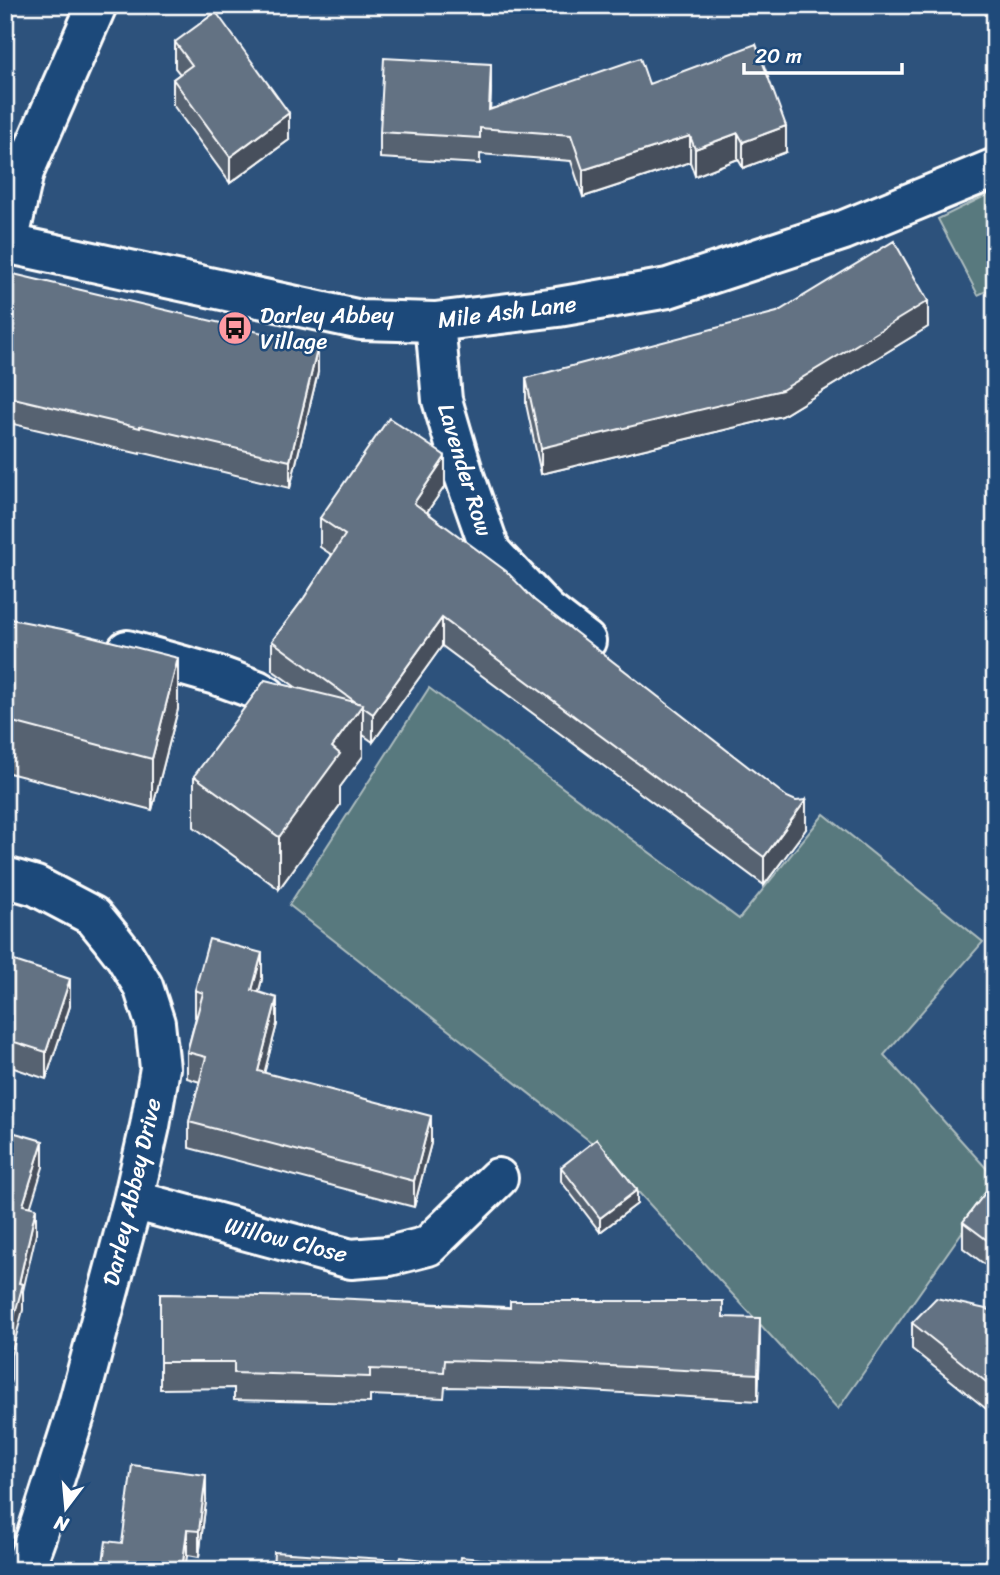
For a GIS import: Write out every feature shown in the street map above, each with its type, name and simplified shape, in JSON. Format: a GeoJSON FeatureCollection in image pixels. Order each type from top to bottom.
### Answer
{"type":"FeatureCollection","features":[{"type":"Feature","properties":{"kind":"street"},"geometry":{"type":"LineString","coordinates":[[6,243],[24,172],[97,5]]}},
{"type":"Feature","properties":{"kind":"street","name":"Mile Ash Lane"},"geometry":{"type":"LineString","coordinates":[[6,243],[361,320],[435,322],[558,307],[668,288],[844,230],[995,167]]}},
{"type":"Feature","properties":{"kind":"street","name":"Lavender Row"},"geometry":{"type":"LineString","coordinates":[[435,322],[442,400],[491,552],[547,611],[613,663]]}},
{"type":"Feature","properties":{"kind":"street"},"geometry":{"type":"LineString","coordinates":[[97,644],[138,652],[203,671],[267,696]]}},
{"type":"Feature","properties":{"kind":"street","name":"Darley Abbey Drive"},"geometry":{"type":"LineString","coordinates":[[5,877],[36,886],[93,916],[125,956],[142,986],[155,1023],[160,1068],[133,1200],[77,1409],[24,1570]]}},
{"type":"Feature","properties":{"kind":"street","name":"Willow Close"},"geometry":{"type":"LineString","coordinates":[[133,1200],[351,1259],[390,1256],[428,1246],[498,1178]]}},
{"type":"Feature","properties":{"kind":"green space"},"geometry":{"type":"Polygon","coordinates":[[[995,191],[995,287],[978,295],[938,219],[995,191]]]}},
{"type":"Feature","properties":{"kind":"green space"},"geometry":{"type":"Polygon","coordinates":[[[429,688],[739,919],[824,814],[983,942],[884,1055],[995,1178],[995,1185],[838,1409],[596,1146],[289,905],[429,688]]]}},
{"type":"Feature","properties":{"kind":"building"},"geometry":{"type":"Polygon","coordinates":[[[216,12],[289,113],[230,157],[173,79],[192,65],[175,42],[216,12]]]}},
{"type":"Feature","properties":{"kind":"building"},"geometry":{"type":"Polygon","coordinates":[[[756,44],[786,126],[743,142],[738,133],[695,149],[690,136],[583,170],[571,135],[480,128],[480,138],[380,132],[384,58],[491,64],[489,110],[640,58],[649,84],[756,44]]]}},
{"type":"Feature","properties":{"kind":"building"},"geometry":{"type":"Polygon","coordinates":[[[894,241],[928,301],[782,390],[541,448],[526,378],[777,312],[894,241]]]}},
{"type":"Feature","properties":{"kind":"building"},"geometry":{"type":"Polygon","coordinates":[[[5,272],[318,346],[290,461],[5,396],[5,272]]]}},
{"type":"Feature","properties":{"kind":"building"},"geometry":{"type":"Polygon","coordinates":[[[389,418],[445,457],[414,503],[506,571],[534,600],[787,797],[796,801],[806,800],[764,857],[442,618],[373,714],[363,707],[363,704],[357,703],[272,641],[345,535],[320,518],[389,418]]]}},
{"type":"Feature","properties":{"kind":"building"},"geometry":{"type":"Polygon","coordinates":[[[5,618],[62,629],[178,658],[152,759],[5,720],[5,618]]]}},
{"type":"Feature","properties":{"kind":"building"},"geometry":{"type":"Polygon","coordinates":[[[265,680],[363,704],[332,747],[340,754],[279,837],[194,776],[265,680]]]}},
{"type":"Feature","properties":{"kind":"building"},"geometry":{"type":"Polygon","coordinates":[[[209,939],[262,953],[252,990],[277,998],[258,1071],[431,1116],[414,1181],[189,1122],[206,1057],[187,1052],[203,993],[195,990],[209,939]]]}},
{"type":"Feature","properties":{"kind":"building"},"geometry":{"type":"Polygon","coordinates":[[[5,958],[70,979],[46,1052],[5,1039],[5,958]]]}},
{"type":"Feature","properties":{"kind":"building"},"geometry":{"type":"Polygon","coordinates":[[[5,1130],[43,1141],[23,1205],[36,1208],[19,1283],[23,1284],[5,1350],[5,1130]]]}},
{"type":"Feature","properties":{"kind":"building"},"geometry":{"type":"Polygon","coordinates":[[[597,1139],[637,1190],[600,1218],[561,1167],[597,1139]]]}},
{"type":"Feature","properties":{"kind":"building"},"geometry":{"type":"Polygon","coordinates":[[[995,1180],[995,1246],[963,1222],[995,1180]]]}},
{"type":"Feature","properties":{"kind":"building"},"geometry":{"type":"Polygon","coordinates":[[[160,1294],[313,1297],[510,1308],[510,1301],[723,1301],[723,1317],[760,1318],[758,1374],[445,1360],[444,1372],[370,1369],[370,1377],[234,1373],[234,1362],[160,1362],[160,1294]]]}},
{"type":"Feature","properties":{"kind":"building"},"geometry":{"type":"Polygon","coordinates":[[[936,1298],[995,1311],[995,1389],[912,1323],[936,1298]]]}},
{"type":"Feature","properties":{"kind":"building"},"geometry":{"type":"Polygon","coordinates":[[[5,1353],[11,1354],[5,1376],[5,1353]]]}},
{"type":"Feature","properties":{"kind":"building"},"geometry":{"type":"Polygon","coordinates":[[[132,1465],[206,1475],[199,1531],[187,1530],[182,1570],[102,1570],[106,1541],[122,1543],[132,1465]]]}},
{"type":"Feature","properties":{"kind":"building"},"geometry":{"type":"Polygon","coordinates":[[[274,1552],[400,1560],[401,1557],[460,1565],[461,1557],[511,1562],[510,1570],[273,1570],[274,1552]]]}},
{"type":"Feature","properties":{"kind":"place","name":"Darley Abbey Village"},"geometry":{"type":"Point","coordinates":[235,328]}}]}
